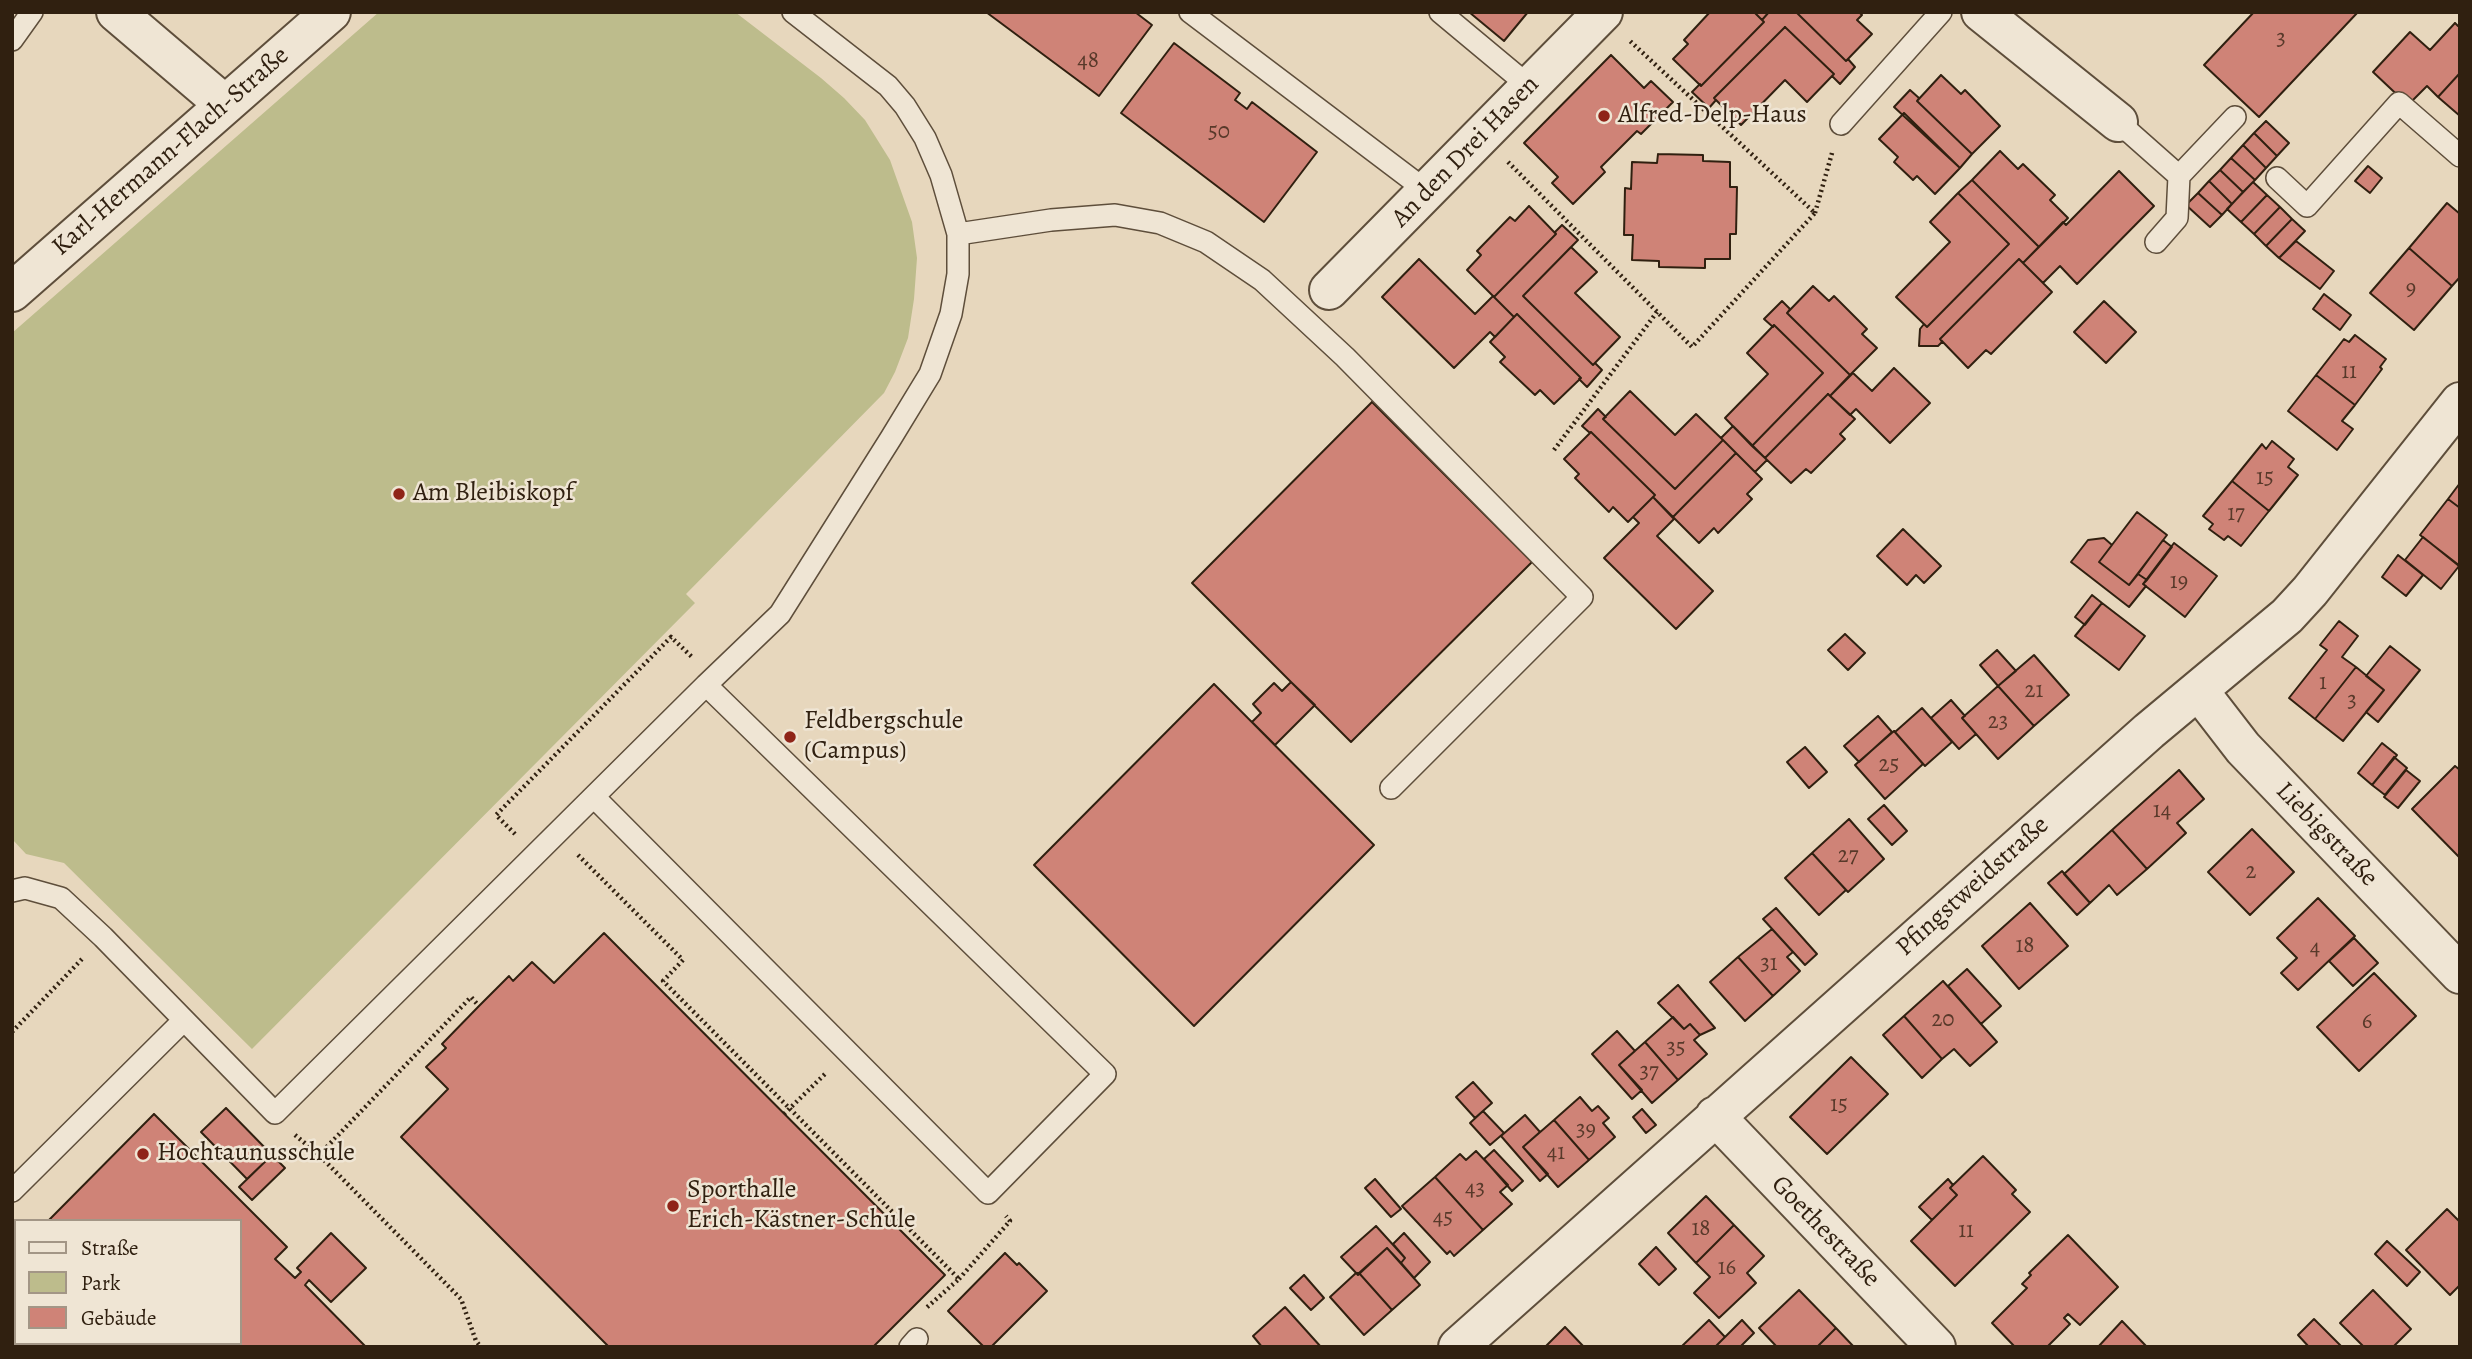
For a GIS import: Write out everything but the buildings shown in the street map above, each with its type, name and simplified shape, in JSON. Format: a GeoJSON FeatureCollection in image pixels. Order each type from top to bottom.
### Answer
{"type":"FeatureCollection","features":[{"type":"Feature","properties":{"kind":"street"},"geometry":{"type":"LineString","coordinates":[[116,12],[224,104]]}},
{"type":"Feature","properties":{"kind":"street","name":"Karl-Hermann-Flach-Straße"},"geometry":{"type":"LineString","coordinates":[[12,292],[331,12]]}},
{"type":"Feature","properties":{"kind":"street"},"geometry":{"type":"LineString","coordinates":[[1981,12],[2118,122]]}},
{"type":"Feature","properties":{"kind":"street","name":"An den Drei Hasen"},"geometry":{"type":"LineString","coordinates":[[1329,290],[1602,13]]}},
{"type":"Feature","properties":{"kind":"street","name":"Pfingstweidstraße"},"geometry":{"type":"LineString","coordinates":[[1458,1347],[2149,731],[2287,616],[2460,402]]}},
{"type":"Feature","properties":{"kind":"street","name":"Liebigstraße"},"geometry":{"type":"LineString","coordinates":[[2199,691],[2243,748],[2460,974]]}},
{"type":"Feature","properties":{"kind":"street","name":"Goethestraße"},"geometry":{"type":"LineString","coordinates":[[1715,1116],[1936,1347]]}},
{"type":"Feature","properties":{"kind":"lane"},"geometry":{"type":"LineString","coordinates":[[12,40],[32,12]]}},
{"type":"Feature","properties":{"kind":"lane"},"geometry":{"type":"LineString","coordinates":[[12,891],[25,888],[61,898],[103,937],[275,1113],[780,614],[930,374],[951,314],[958,274],[958,234],[941,175],[925,138],[905,106],[888,86],[793,12]]}},
{"type":"Feature","properties":{"kind":"lane"},"geometry":{"type":"LineString","coordinates":[[1190,12],[1428,192]]}},
{"type":"Feature","properties":{"kind":"lane"},"geometry":{"type":"LineString","coordinates":[[1440,12],[1530,87]]}},
{"type":"Feature","properties":{"kind":"lane"},"geometry":{"type":"LineString","coordinates":[[1841,124],[1941,12]]}},
{"type":"Feature","properties":{"kind":"lane"},"geometry":{"type":"LineString","coordinates":[[2277,178],[2307,206],[2399,103],[2460,156]]}},
{"type":"Feature","properties":{"kind":"lane"},"geometry":{"type":"LineString","coordinates":[[2156,242],[2178,218],[2179,176],[2235,117]]}},
{"type":"Feature","properties":{"kind":"lane"},"geometry":{"type":"LineString","coordinates":[[2118,122],[2179,176]]}},
{"type":"Feature","properties":{"kind":"lane"},"geometry":{"type":"LineString","coordinates":[[958,234],[1051,220],[1115,215],[1160,223],[1206,242],[1262,281],[1345,357],[1582,597],[1391,788]]}},
{"type":"Feature","properties":{"kind":"lane"},"geometry":{"type":"LineString","coordinates":[[594,797],[988,1193],[1105,1074],[710,681]]}},
{"type":"Feature","properties":{"kind":"lane"},"geometry":{"type":"LineString","coordinates":[[12,1191],[183,1021]]}},
{"type":"Feature","properties":{"kind":"path"},"geometry":{"type":"LineString","coordinates":[[1602,13],[1815,213]]}},
{"type":"Feature","properties":{"kind":"path"},"geometry":{"type":"LineString","coordinates":[[1482,136],[1692,347],[1815,213],[1841,124]]}},
{"type":"Feature","properties":{"kind":"path"},"geometry":{"type":"LineString","coordinates":[[1554,450],[1657,312]]}},
{"type":"Feature","properties":{"kind":"path"},"geometry":{"type":"LineString","coordinates":[[536,855],[496,814],[671,637],[710,681]]}},
{"type":"Feature","properties":{"kind":"path"},"geometry":{"type":"LineString","coordinates":[[557,834],[683,960],[663,981],[959,1279]]}},
{"type":"Feature","properties":{"kind":"path"},"geometry":{"type":"LineString","coordinates":[[12,1032],[103,937]]}},
{"type":"Feature","properties":{"kind":"path"},"geometry":{"type":"LineString","coordinates":[[319,1155],[471,997],[479,1006]]}},
{"type":"Feature","properties":{"kind":"path"},"geometry":{"type":"LineString","coordinates":[[784,1114],[848,1052]]}},
{"type":"Feature","properties":{"kind":"path"},"geometry":{"type":"LineString","coordinates":[[275,1113],[461,1299],[476,1341],[481,1347]]}},
{"type":"Feature","properties":{"kind":"path"},"geometry":{"type":"LineString","coordinates":[[914,1343],[920,1314],[959,1279],[1010,1221],[988,1193]]}},
{"type":"Feature","properties":{"kind":"green space","name":"Am Bleibiskopf"},"geometry":{"type":"Polygon","coordinates":[[[379,12],[735,12],[844,98],[865,120],[890,160],[912,222],[917,258],[914,299],[908,338],[884,393],[686,594],[695,603],[252,1049],[64,863],[26,854],[12,839],[12,333],[379,12]]]}},
{"type":"Feature","properties":{"kind":"place","name":"Alfred-Delp-Haus"},"geometry":{"type":"Point","coordinates":[1604,116]}},
{"type":"Feature","properties":{"kind":"place","name":"Am Bleibiskopf"},"geometry":{"type":"Point","coordinates":[399,494]}},
{"type":"Feature","properties":{"kind":"place","name":"Feldbergschule (Campus)"},"geometry":{"type":"Point","coordinates":[790,737]}},
{"type":"Feature","properties":{"kind":"place","name":"Hochtaunusschule"},"geometry":{"type":"Point","coordinates":[143,1154]}},
{"type":"Feature","properties":{"kind":"place","name":"Sporthalle Erich-Kästner-Schule"},"geometry":{"type":"Point","coordinates":[673,1206]}}]}
